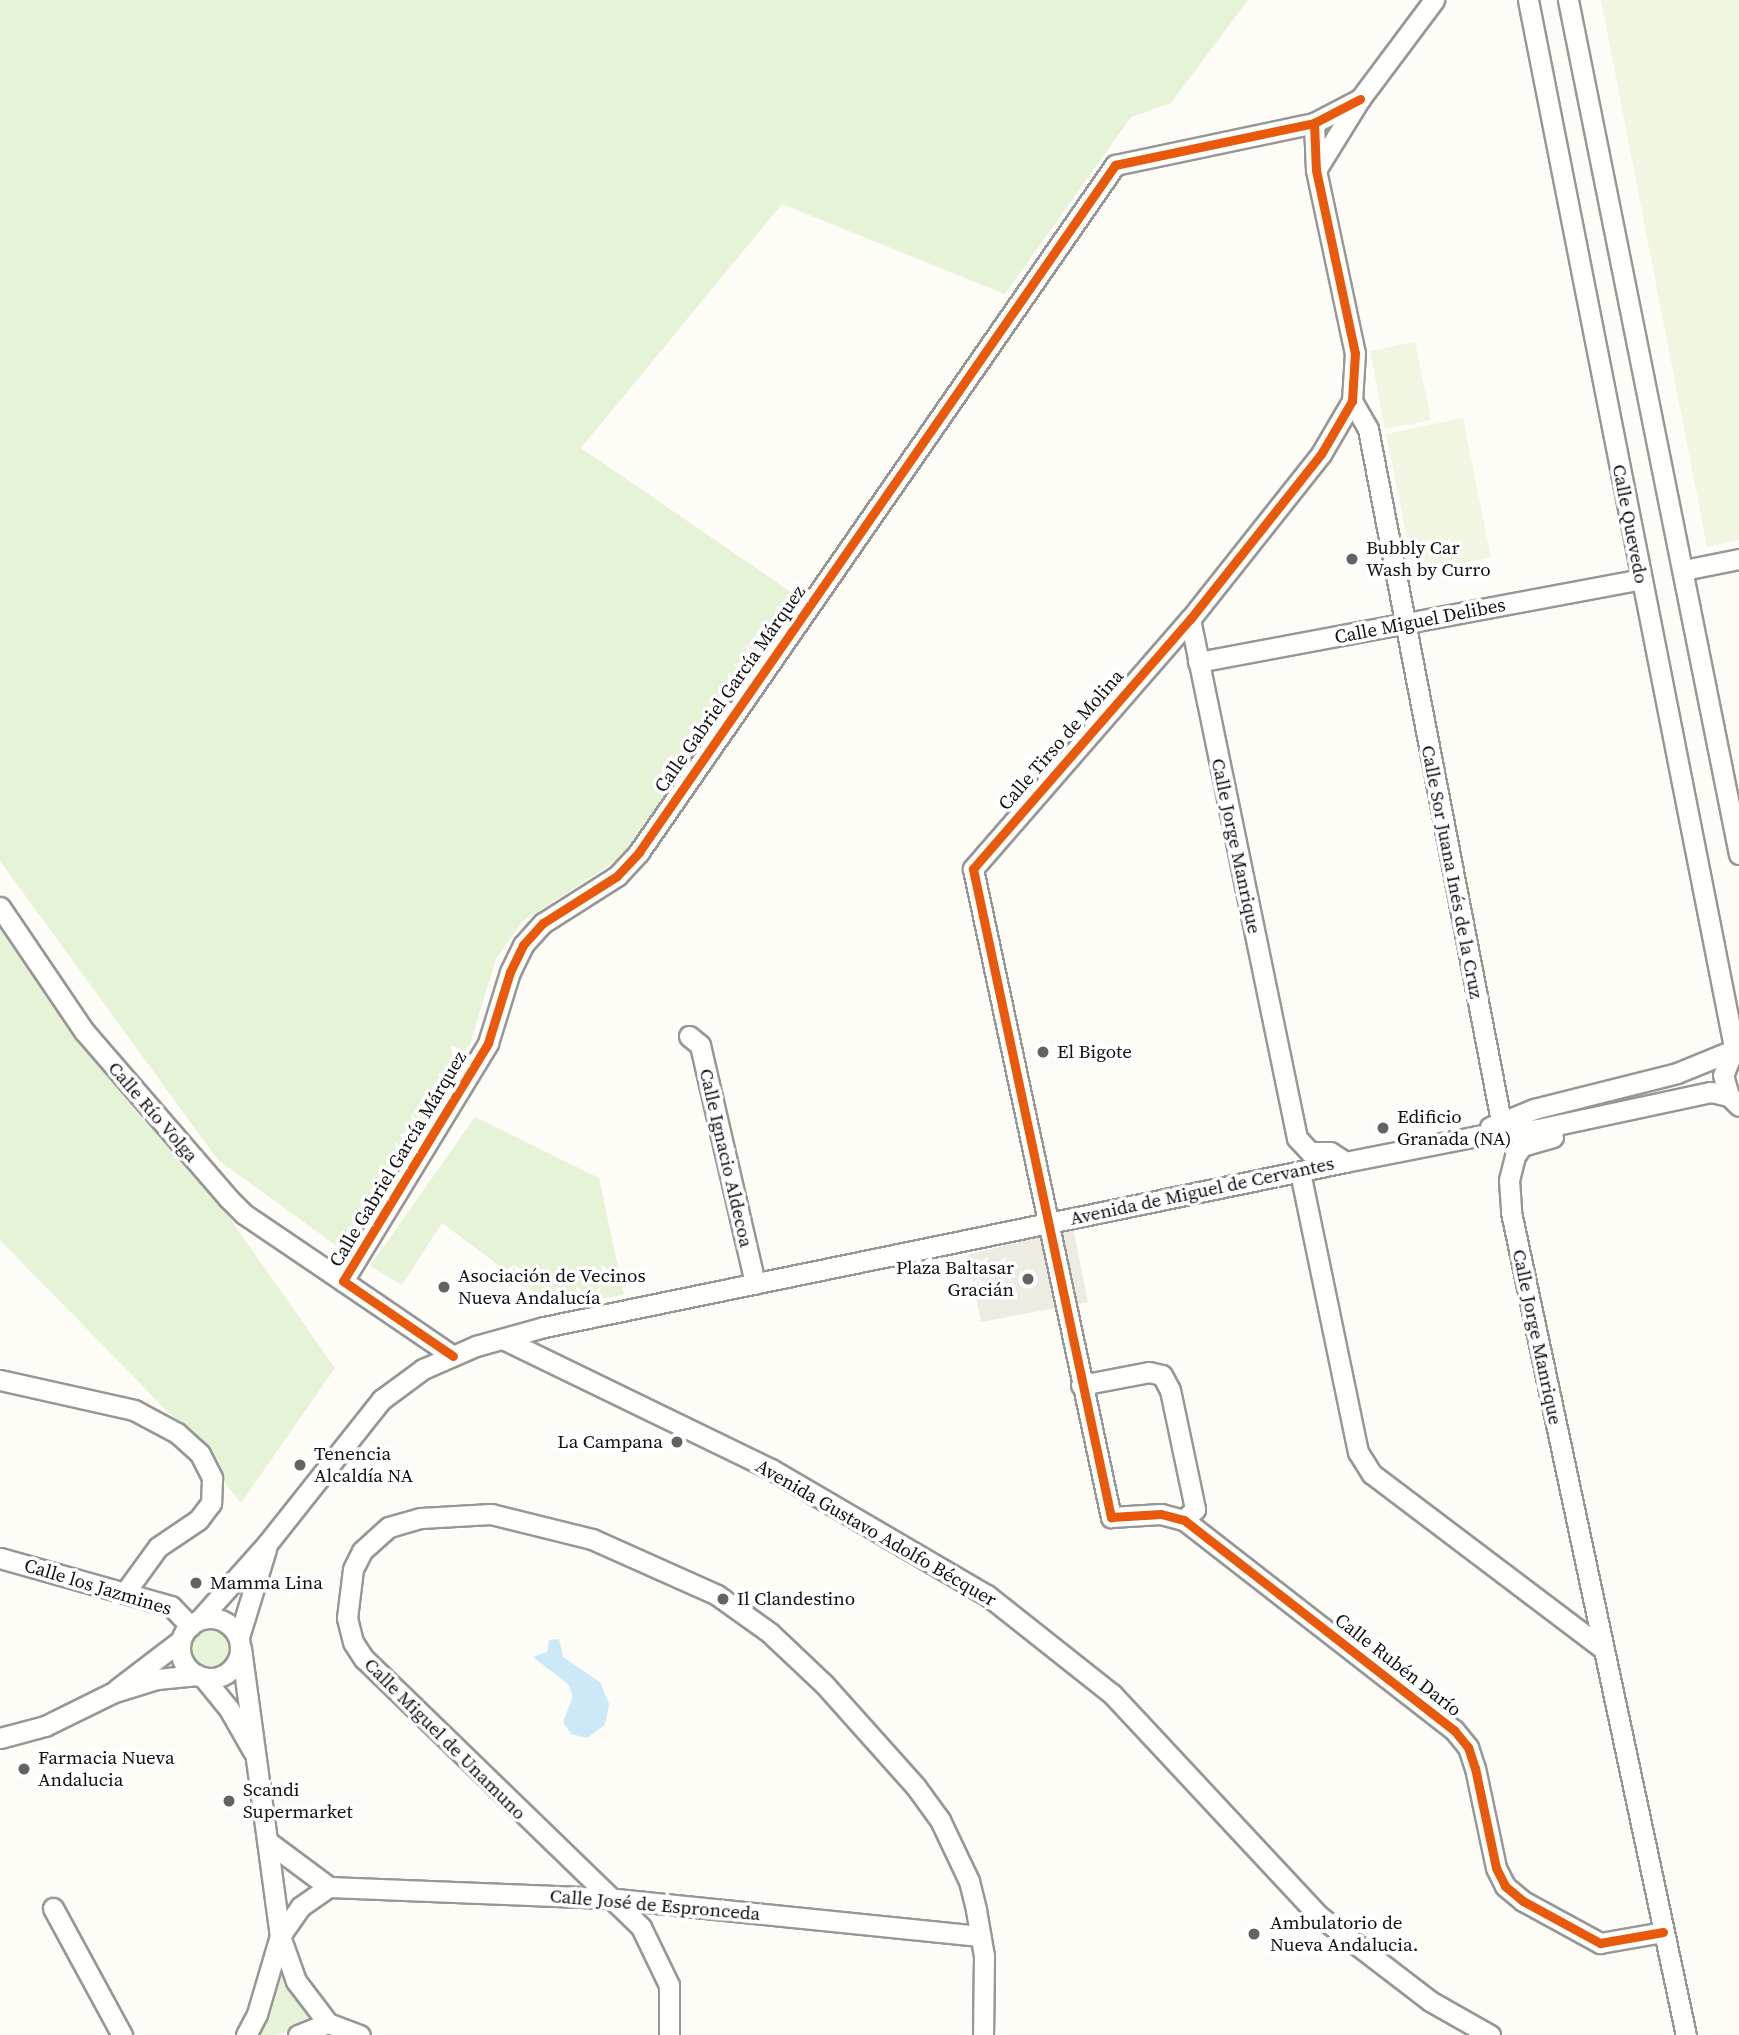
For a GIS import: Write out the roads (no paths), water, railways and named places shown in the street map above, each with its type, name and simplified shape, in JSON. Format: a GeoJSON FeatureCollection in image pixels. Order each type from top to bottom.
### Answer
{"type":"FeatureCollection","features":[{"type":"Feature","properties":{"kind":"street"},"geometry":{"type":"LineString","coordinates":[[1316,170],[1360,99],[1434,0]]}},
{"type":"Feature","properties":{"kind":"street","name":"Calle Quevedo"},"geometry":{"type":"LineString","coordinates":[[1528,0],[1735,1047]]}},
{"type":"Feature","properties":{"kind":"street"},"geometry":{"type":"LineString","coordinates":[[1568,0],[1739,853]]}},
{"type":"Feature","properties":{"kind":"street","name":"Calle Gabriel García Márquez"},"geometry":{"type":"LineString","coordinates":[[453,1356],[343,1281],[488,1044],[510,972],[523,945],[542,922],[617,876],[639,852],[1115,165],[1314,123],[1360,99]]}},
{"type":"Feature","properties":{"kind":"street","name":"Calle Tirso de Molina"},"geometry":{"type":"LineString","coordinates":[[1184,1520],[1161,1514],[1111,1517],[1046,1224],[972,869],[1189,619],[1321,454],[1352,401],[1354,353],[1316,170],[1314,123]]}},
{"type":"Feature","properties":{"kind":"street","name":"Calle Sor Juana Inés de la Cruz"},"geometry":{"type":"LineString","coordinates":[[1352,401],[1367,429],[1402,624],[1501,1121]]}},
{"type":"Feature","properties":{"kind":"street"},"geometry":{"type":"LineString","coordinates":[[1684,570],[1739,559]]}},
{"type":"Feature","properties":{"kind":"street","name":"Calle Miguel Delibes"},"geometry":{"type":"LineString","coordinates":[[1198,663],[1641,579]]}},
{"type":"Feature","properties":{"kind":"street","name":"Calle Jorge Manrique"},"geometry":{"type":"LineString","coordinates":[[1189,619],[1297,1138],[1310,1152],[1330,1152],[1345,1162]]}},
{"type":"Feature","properties":{"kind":"street","name":"Calle Río Volga"},"geometry":{"type":"LineString","coordinates":[[0,907],[84,1031],[228,1198],[244,1214],[343,1281]]}},
{"type":"Feature","properties":{"kind":"street","name":"Calle Ignacio Aldecoa"},"geometry":{"type":"LineString","coordinates":[[689,1037],[700,1045],[755,1284]]}},
{"type":"Feature","properties":{"kind":"street"},"geometry":{"type":"LineString","coordinates":[[1734,1101],[1723,1075],[1735,1047]]}},
{"type":"Feature","properties":{"kind":"street","name":"Avenida de Miguel de Cervantes"},"geometry":{"type":"LineString","coordinates":[[1477,1136],[1501,1121],[1677,1073],[1735,1047]]}},
{"type":"Feature","properties":{"kind":"street","name":"Avenida de Miguel de Cervantes"},"geometry":{"type":"LineString","coordinates":[[112,1693],[190,1629],[267,1544],[381,1400],[423,1369],[453,1356],[503,1339],[755,1284],[1345,1162],[1477,1136],[1538,1129],[1711,1092],[1734,1101]]}},
{"type":"Feature","properties":{"kind":"street","name":"Calle Jorge Manrique"},"geometry":{"type":"LineString","coordinates":[[1636,1108],[1586,1131],[1522,1146],[1509,1180],[1511,1212],[1686,2035]]}},
{"type":"Feature","properties":{"kind":"street"},"geometry":{"type":"LineString","coordinates":[[1300,1172],[1358,1452],[1372,1474],[1603,1649]]}},
{"type":"Feature","properties":{"kind":"street","name":"Avenida Gustavo Adolfo Bécquer"},"geometry":{"type":"LineString","coordinates":[[503,1339],[771,1469],[987,1595],[1112,1694],[1318,1915],[1430,2001],[1490,2035]]}},
{"type":"Feature","properties":{"kind":"street"},"geometry":{"type":"LineString","coordinates":[[1081,1384],[1149,1372],[1162,1375],[1170,1390],[1195,1509],[1184,1520]]}},
{"type":"Feature","properties":{"kind":"street"},"geometry":{"type":"LineString","coordinates":[[0,1380],[134,1410],[177,1433],[200,1454],[212,1478],[211,1503],[198,1520],[158,1547],[125,1591]]}},
{"type":"Feature","properties":{"kind":"street","name":"Calle Miguel de Unamuno"},"geometry":{"type":"LineString","coordinates":[[669,2035],[670,1985],[658,1955],[641,1927],[606,1898],[363,1658],[353,1642],[347,1605],[353,1569],[362,1551],[389,1527],[421,1518],[491,1514],[592,1539],[717,1595],[770,1633],[824,1684],[916,1787],[956,1851],[968,1881],[980,1936],[983,2035]]}},
{"type":"Feature","properties":{"kind":"street","name":"Calle Rubén Darío"},"geometry":{"type":"LineString","coordinates":[[1184,1520],[1454,1730],[1468,1747],[1475,1768],[1496,1868],[1505,1886],[1600,1943],[1663,1932]]}},
{"type":"Feature","properties":{"kind":"street","name":"Avenida de Miguel de Cervantes"},"geometry":{"type":"LineString","coordinates":[[240,1642],[267,1544]]}},
{"type":"Feature","properties":{"kind":"street","name":"Calle los Jazmines"},"geometry":{"type":"LineString","coordinates":[[0,1558],[171,1606],[190,1629]]}},
{"type":"Feature","properties":{"kind":"street"},"geometry":{"type":"LineString","coordinates":[[255,1755],[229,1709],[200,1676],[183,1662],[190,1629],[218,1618],[240,1642],[280,1936],[296,1981],[328,2023],[360,2035]]}},
{"type":"Feature","properties":{"kind":"street"},"geometry":{"type":"LineString","coordinates":[[200,1676],[229,1672],[240,1642]]}},
{"type":"Feature","properties":{"kind":"street","name":"Avenida de Miguel de Cervantes"},"geometry":{"type":"LineString","coordinates":[[0,1738],[46,1726],[112,1693],[157,1679],[200,1676]]}},
{"type":"Feature","properties":{"kind":"street"},"geometry":{"type":"LineString","coordinates":[[246,2035],[257,2014],[280,1936],[300,1907],[329,1887],[267,1840]]}},
{"type":"Feature","properties":{"kind":"street","name":"Calle José de Espronceda"},"geometry":{"type":"LineString","coordinates":[[329,1887],[606,1898],[980,1936]]}},
{"type":"Feature","properties":{"kind":"street"},"geometry":{"type":"LineString","coordinates":[[54,1908],[122,2035]]}},
{"type":"Feature","properties":{"kind":"street"},"geometry":{"type":"LineString","coordinates":[[298,2035],[328,2023]]}},
{"type":"Feature","properties":{"kind":"water"},"geometry":{"type":"Polygon","coordinates":[[[559,1639],[563,1657],[600,1682],[609,1704],[605,1725],[587,1738],[571,1734],[563,1722],[573,1696],[568,1684],[533,1657],[547,1652],[549,1640],[559,1639]]]}},
{"type":"Feature","properties":{"kind":"place","name":"Bubbly Car Wash by Curro"},"geometry":{"type":"Point","coordinates":[1352,559]}},
{"type":"Feature","properties":{"kind":"place","name":"El Bigote"},"geometry":{"type":"Point","coordinates":[1043,1052]}},
{"type":"Feature","properties":{"kind":"place","name":"Edificio Granada (NA)"},"geometry":{"type":"Point","coordinates":[1383,1128]}},
{"type":"Feature","properties":{"kind":"place","name":"Plaza Baltasar Gracián"},"geometry":{"type":"Point","coordinates":[1028,1279]}},
{"type":"Feature","properties":{"kind":"place","name":"Asociación de Vecinos Nueva Andalucía"},"geometry":{"type":"Point","coordinates":[444,1287]}},
{"type":"Feature","properties":{"kind":"place","name":"La Campana"},"geometry":{"type":"Point","coordinates":[677,1442]}},
{"type":"Feature","properties":{"kind":"place","name":"Tenencia Alcaldía NA"},"geometry":{"type":"Point","coordinates":[300,1465]}},
{"type":"Feature","properties":{"kind":"place","name":"Mamma Lina"},"geometry":{"type":"Point","coordinates":[196,1583]}},
{"type":"Feature","properties":{"kind":"place","name":"Il Clandestino"},"geometry":{"type":"Point","coordinates":[723,1599]}},
{"type":"Feature","properties":{"kind":"place","name":"Farmacia Nueva Andalucia"},"geometry":{"type":"Point","coordinates":[24,1769]}},
{"type":"Feature","properties":{"kind":"place","name":"Scandi Supermarket"},"geometry":{"type":"Point","coordinates":[229,1801]}},
{"type":"Feature","properties":{"kind":"place","name":"Ambulatorio de Nueva Andalucia."},"geometry":{"type":"Point","coordinates":[1254,1934]}}]}
